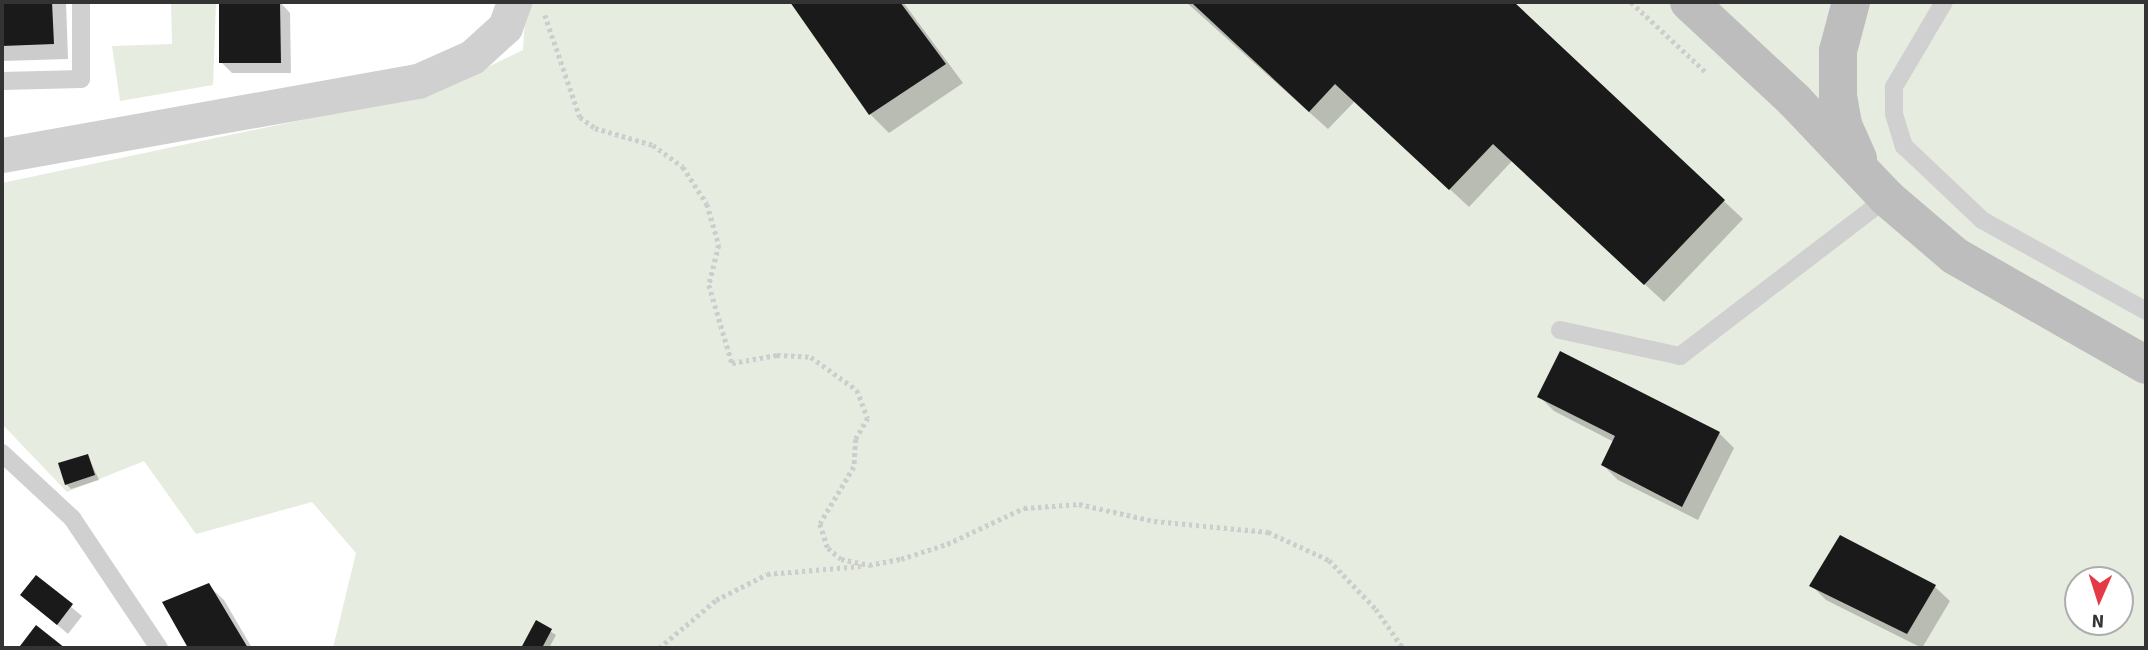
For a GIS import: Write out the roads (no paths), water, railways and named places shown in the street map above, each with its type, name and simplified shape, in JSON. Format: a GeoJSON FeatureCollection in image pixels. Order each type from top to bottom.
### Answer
{"type":"FeatureCollection","features":[{"type":"Feature","properties":{"kind":"main road"},"geometry":{"type":"LineString","coordinates":[[1689,2],[1876,186],[1955,256],[2146,365]]}},
{"type":"Feature","properties":{"kind":"main road"},"geometry":{"type":"LineString","coordinates":[[1851,2],[1838,51],[1838,96],[1843,125],[1876,186]]}},
{"type":"Feature","properties":{"kind":"street"},"geometry":{"type":"LineString","coordinates":[[2,155],[418,81],[472,57],[528,7]]}},
{"type":"Feature","properties":{"kind":"lane"},"geometry":{"type":"LineString","coordinates":[[2,80],[81,79],[81,2]]}},
{"type":"Feature","properties":{"kind":"lane"},"geometry":{"type":"LineString","coordinates":[[1944,2],[1894,87],[1894,114],[1904,146],[1982,220],[2146,311]]}},
{"type":"Feature","properties":{"kind":"lane"},"geometry":{"type":"LineString","coordinates":[[1560,331],[1679,356],[1876,186]]}},
{"type":"Feature","properties":{"kind":"lane"},"geometry":{"type":"LineString","coordinates":[[2,453],[72,518],[159,648]]}}]}
